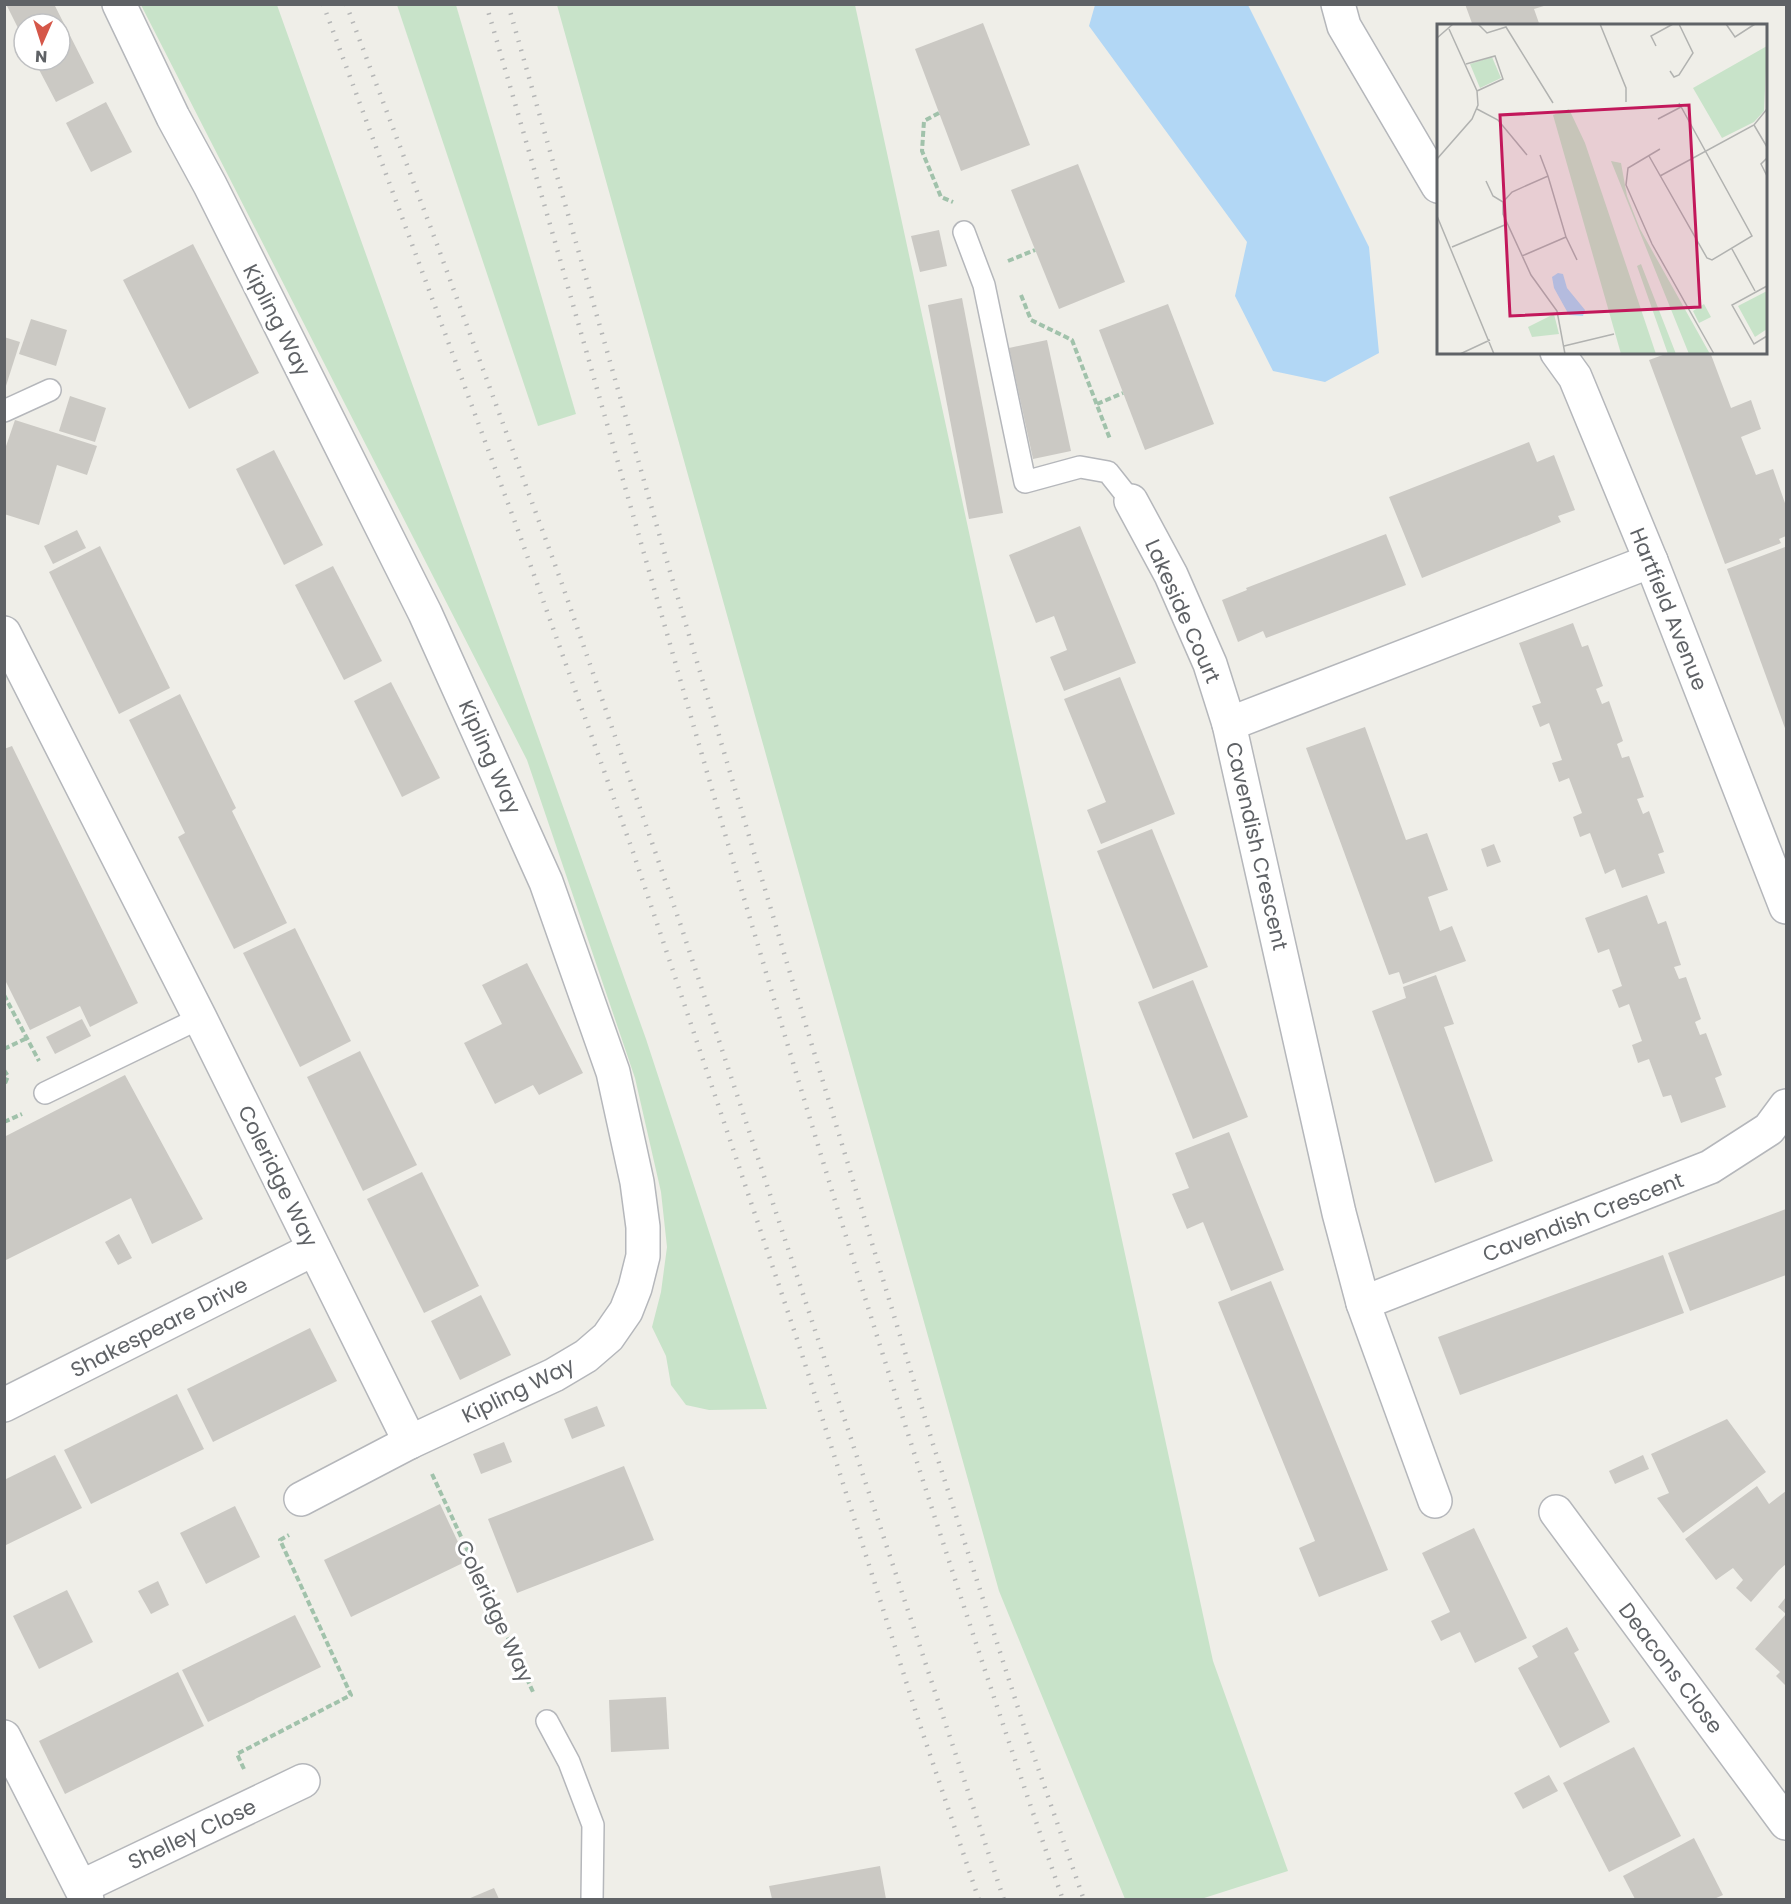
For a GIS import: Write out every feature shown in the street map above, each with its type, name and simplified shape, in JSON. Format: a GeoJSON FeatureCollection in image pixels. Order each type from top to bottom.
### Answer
{"type":"FeatureCollection","features":[{"type":"Feature","properties":{"kind":"street","name":"Kipling Way"},"geometry":{"type":"LineString","coordinates":[[119,4],[173,117],[210,185],[425,613],[546,882],[613,1072],[637,1182],[643,1227],[643,1256],[635,1288],[626,1311],[608,1337],[586,1356],[554,1375],[410,1442],[301,1499]]}},
{"type":"Feature","properties":{"kind":"street"},"geometry":{"type":"LineString","coordinates":[[1338,4],[1344,26],[1437,184]]}},
{"type":"Feature","properties":{"kind":"street","name":"Hartfield Avenue"},"geometry":{"type":"LineString","coordinates":[[1558,354],[1575,377],[1780,868],[1786,907]]}},
{"type":"Feature","properties":{"kind":"street","name":"Lakeside Court"},"geometry":{"type":"LineString","coordinates":[[1131,501],[1171,575],[1210,664],[1229,724]]}},
{"type":"Feature","properties":{"kind":"street","name":"Cavendish Crescent"},"geometry":{"type":"LineString","coordinates":[[1435,1501],[1363,1303],[1339,1213],[1229,724],[1651,561]]}},
{"type":"Feature","properties":{"kind":"street","name":"Coleridge Way"},"geometry":{"type":"LineString","coordinates":[[4,633],[200,1018],[410,1442]]}},
{"type":"Feature","properties":{"kind":"street","name":"Cavendish Crescent"},"geometry":{"type":"LineString","coordinates":[[1363,1303],[1710,1167],[1769,1129],[1786,1106]]}},
{"type":"Feature","properties":{"kind":"street","name":"Shakespeare Drive"},"geometry":{"type":"LineString","coordinates":[[4,1405],[314,1249]]}},
{"type":"Feature","properties":{"kind":"street","name":"Deacons Close"},"geometry":{"type":"LineString","coordinates":[[1556,1512],[1786,1823]]}},
{"type":"Feature","properties":{"kind":"street","name":"Shelley Close"},"geometry":{"type":"LineString","coordinates":[[4,1737],[84,1893],[303,1781]]}},
{"type":"Feature","properties":{"kind":"lane"},"geometry":{"type":"LineString","coordinates":[[964,232],[984,285],[1025,482],[1080,467],[1108,472],[1131,501]]}},
{"type":"Feature","properties":{"kind":"lane"},"geometry":{"type":"LineString","coordinates":[[4,411],[50,390]]}},
{"type":"Feature","properties":{"kind":"lane"},"geometry":{"type":"LineString","coordinates":[[45,1093],[200,1018]]}},
{"type":"Feature","properties":{"kind":"lane"},"geometry":{"type":"LineString","coordinates":[[547,1721],[569,1762],[593,1825],[592,1899]]}},
{"type":"Feature","properties":{"kind":"path"},"geometry":{"type":"LineString","coordinates":[[1008,261],[1035,250]]}},
{"type":"Feature","properties":{"kind":"path"},"geometry":{"type":"LineString","coordinates":[[1097,404],[1123,393]]}},
{"type":"Feature","properties":{"kind":"path"},"geometry":{"type":"LineString","coordinates":[[4,995],[44,1069]]}},
{"type":"Feature","properties":{"kind":"path"},"geometry":{"type":"LineString","coordinates":[[4,1049],[27,1038]]}},
{"type":"Feature","properties":{"kind":"path"},"geometry":{"type":"LineString","coordinates":[[4,1070],[8,1076],[4,1086]]}},
{"type":"Feature","properties":{"kind":"path","name":"Coleridge Way"},"geometry":{"type":"LineString","coordinates":[[410,1442],[431,1472],[547,1721]]}},
{"type":"Feature","properties":{"kind":"path"},"geometry":{"type":"LineString","coordinates":[[259,1802],[237,1754],[351,1695],[280,1540],[307,1524],[301,1499]]}},
{"type":"Feature","properties":{"kind":"green space"},"geometry":{"type":"Polygon","coordinates":[[[141,5],[277,5],[646,1039],[767,1409],[709,1410],[686,1405],[671,1385],[666,1356],[652,1327],[661,1292],[667,1247],[661,1192],[635,1078],[527,760],[141,5]]]}},
{"type":"Feature","properties":{"kind":"green space"},"geometry":{"type":"Polygon","coordinates":[[[397,5],[456,5],[576,414],[538,426],[397,5]]]}},
{"type":"Feature","properties":{"kind":"green space"},"geometry":{"type":"Polygon","coordinates":[[[557,5],[855,5],[1213,1661],[1288,1871],[1201,1899],[1125,1899],[999,1591],[557,5]]]}},
{"type":"Feature","properties":{"kind":"water"},"geometry":{"type":"Polygon","coordinates":[[[1095,5],[1248,5],[1369,247],[1379,353],[1325,382],[1273,371],[1235,296],[1247,242],[1089,26],[1095,5]]]}},
{"type":"Feature","properties":{"kind":"building"},"geometry":{"type":"Polygon","coordinates":[[[10,4],[54,4],[58,12],[12,12],[12,16],[7,6],[10,4]]]}},
{"type":"Feature","properties":{"kind":"building"},"geometry":{"type":"Polygon","coordinates":[[[1465,4],[1547,4],[1534,9],[1539,24],[1472,24],[1465,4]]]}},
{"type":"Feature","properties":{"kind":"building"},"geometry":{"type":"Polygon","coordinates":[[[983,23],[1030,145],[961,171],[915,49],[983,23]]]}},
{"type":"Feature","properties":{"kind":"building"},"geometry":{"type":"Polygon","coordinates":[[[72,40],[94,83],[56,102],[40,72],[72,72],[72,40]]]}},
{"type":"Feature","properties":{"kind":"building"},"geometry":{"type":"Polygon","coordinates":[[[106,102],[132,152],[91,172],[66,123],[106,102]]]}},
{"type":"Feature","properties":{"kind":"building"},"geometry":{"type":"Polygon","coordinates":[[[1078,164],[1125,282],[1059,309],[1011,190],[1078,164]]]}},
{"type":"Feature","properties":{"kind":"building"},"geometry":{"type":"Polygon","coordinates":[[[939,230],[947,266],[920,272],[911,236],[939,230]]]}},
{"type":"Feature","properties":{"kind":"building"},"geometry":{"type":"Polygon","coordinates":[[[193,244],[259,373],[189,409],[123,280],[193,244]]]}},
{"type":"Feature","properties":{"kind":"building"},"geometry":{"type":"Polygon","coordinates":[[[962,298],[1003,513],[969,519],[928,305],[962,298]]]}},
{"type":"Feature","properties":{"kind":"building"},"geometry":{"type":"Polygon","coordinates":[[[1168,304],[1214,424],[1145,450],[1099,330],[1168,304]]]}},
{"type":"Feature","properties":{"kind":"building"},"geometry":{"type":"Polygon","coordinates":[[[31,319],[67,330],[56,366],[19,354],[31,319]]]}},
{"type":"Feature","properties":{"kind":"building"},"geometry":{"type":"Polygon","coordinates":[[[4,337],[20,342],[5,389],[4,389],[4,337]]]}},
{"type":"Feature","properties":{"kind":"building"},"geometry":{"type":"Polygon","coordinates":[[[1047,340],[1071,451],[1033,459],[1009,348],[1047,340]]]}},
{"type":"Feature","properties":{"kind":"building"},"geometry":{"type":"Polygon","coordinates":[[[1666,354],[1711,354],[1731,408],[1751,400],[1761,429],[1741,437],[1756,475],[1773,469],[1786,506],[1786,536],[1779,539],[1781,543],[1725,564],[1649,360],[1666,354]]]}},
{"type":"Feature","properties":{"kind":"building"},"geometry":{"type":"Polygon","coordinates":[[[70,396],[106,408],[95,442],[59,431],[70,396]]]}},
{"type":"Feature","properties":{"kind":"building"},"geometry":{"type":"Polygon","coordinates":[[[15,420],[97,446],[87,475],[57,465],[39,525],[4,514],[4,452],[15,420]]]}},
{"type":"Feature","properties":{"kind":"building"},"geometry":{"type":"Polygon","coordinates":[[[1529,442],[1537,462],[1554,455],[1575,510],[1558,516],[1561,522],[1422,578],[1389,497],[1529,442]]]}},
{"type":"Feature","properties":{"kind":"building"},"geometry":{"type":"Polygon","coordinates":[[[274,450],[323,545],[284,565],[236,469],[274,450]]]}},
{"type":"Feature","properties":{"kind":"building"},"geometry":{"type":"Polygon","coordinates":[[[1080,526],[1136,663],[1064,691],[1050,657],[1067,650],[1054,616],[1036,623],[1009,555],[1080,526]]]}},
{"type":"Feature","properties":{"kind":"building"},"geometry":{"type":"Polygon","coordinates":[[[77,530],[86,548],[53,564],[44,546],[77,530]]]}},
{"type":"Feature","properties":{"kind":"building"},"geometry":{"type":"Polygon","coordinates":[[[1386,534],[1406,585],[1266,638],[1263,631],[1238,642],[1222,600],[1247,590],[1246,588],[1386,534]]]}},
{"type":"Feature","properties":{"kind":"building"},"geometry":{"type":"Polygon","coordinates":[[[100,546],[170,688],[119,714],[49,572],[100,546]]]}},
{"type":"Feature","properties":{"kind":"building"},"geometry":{"type":"Polygon","coordinates":[[[1785,547],[1786,552],[1786,731],[1727,569],[1785,547]]]}},
{"type":"Feature","properties":{"kind":"building"},"geometry":{"type":"Polygon","coordinates":[[[333,566],[382,661],[344,680],[295,585],[333,566]]]}},
{"type":"Feature","properties":{"kind":"building"},"geometry":{"type":"Polygon","coordinates":[[[1573,623],[1582,647],[1588,645],[1603,686],[1596,689],[1602,704],[1609,701],[1623,741],[1617,744],[1622,758],[1629,756],[1644,797],[1637,799],[1643,814],[1649,811],[1664,852],[1658,854],[1665,873],[1622,888],[1615,869],[1605,874],[1590,833],[1580,837],[1573,817],[1582,813],[1569,778],[1559,782],[1552,763],[1562,760],[1549,723],[1540,727],[1532,706],[1541,703],[1519,643],[1573,623]]]}},
{"type":"Feature","properties":{"kind":"building"},"geometry":{"type":"Polygon","coordinates":[[[1120,677],[1175,814],[1101,844],[1087,810],[1106,802],[1064,699],[1120,677]]]}},
{"type":"Feature","properties":{"kind":"building"},"geometry":{"type":"Polygon","coordinates":[[[391,682],[440,778],[402,797],[354,701],[391,682]]]}},
{"type":"Feature","properties":{"kind":"building"},"geometry":{"type":"Polygon","coordinates":[[[180,694],[236,808],[232,811],[287,923],[234,949],[178,837],[185,833],[129,720],[180,694]]]}},
{"type":"Feature","properties":{"kind":"building"},"geometry":{"type":"Polygon","coordinates":[[[1365,727],[1406,840],[1427,833],[1448,890],[1428,897],[1440,931],[1452,926],[1466,961],[1403,984],[1399,972],[1389,975],[1306,748],[1365,727]]]}},
{"type":"Feature","properties":{"kind":"building"},"geometry":{"type":"Polygon","coordinates":[[[12,746],[138,1003],[90,1027],[80,1006],[30,1030],[4,978],[4,749],[12,746]]]}},
{"type":"Feature","properties":{"kind":"building"},"geometry":{"type":"Polygon","coordinates":[[[1152,829],[1208,967],[1153,989],[1097,851],[1152,829]]]}},
{"type":"Feature","properties":{"kind":"building"},"geometry":{"type":"Polygon","coordinates":[[[1494,844],[1501,862],[1487,867],[1481,849],[1494,844]]]}},
{"type":"Feature","properties":{"kind":"building"},"geometry":{"type":"Polygon","coordinates":[[[1647,895],[1658,924],[1666,921],[1681,965],[1674,967],[1679,979],[1686,977],[1701,1019],[1695,1022],[1700,1035],[1706,1033],[1722,1075],[1715,1078],[1726,1107],[1681,1123],[1671,1095],[1663,1097],[1649,1059],[1638,1063],[1632,1045],[1642,1041],[1629,1004],[1619,1008],[1612,990],[1622,986],[1609,949],[1598,953],[1585,918],[1647,895]]]}},
{"type":"Feature","properties":{"kind":"building"},"geometry":{"type":"Polygon","coordinates":[[[295,928],[351,1041],[300,1067],[243,953],[295,928]]]}},
{"type":"Feature","properties":{"kind":"building"},"geometry":{"type":"Polygon","coordinates":[[[527,963],[583,1073],[539,1095],[533,1085],[495,1104],[464,1043],[502,1024],[482,985],[527,963]]]}},
{"type":"Feature","properties":{"kind":"building"},"geometry":{"type":"Polygon","coordinates":[[[1436,975],[1454,1024],[1444,1027],[1493,1161],[1435,1183],[1372,1011],[1406,998],[1403,987],[1436,975]]]}},
{"type":"Feature","properties":{"kind":"building"},"geometry":{"type":"Polygon","coordinates":[[[1193,980],[1248,1117],[1193,1139],[1138,1002],[1193,980]]]}},
{"type":"Feature","properties":{"kind":"building"},"geometry":{"type":"Polygon","coordinates":[[[82,1019],[91,1036],[55,1054],[46,1037],[82,1019]]]}},
{"type":"Feature","properties":{"kind":"building"},"geometry":{"type":"Polygon","coordinates":[[[360,1051],[417,1165],[363,1191],[307,1077],[360,1051]]]}},
{"type":"Feature","properties":{"kind":"building"},"geometry":{"type":"Polygon","coordinates":[[[125,1075],[203,1219],[152,1244],[131,1198],[4,1261],[4,1137],[125,1075]]]}},
{"type":"Feature","properties":{"kind":"building"},"geometry":{"type":"Polygon","coordinates":[[[1229,1132],[1284,1270],[1231,1291],[1203,1222],[1187,1229],[1172,1194],[1189,1188],[1175,1153],[1229,1132]]]}},
{"type":"Feature","properties":{"kind":"building"},"geometry":{"type":"Polygon","coordinates":[[[422,1172],[479,1286],[424,1313],[367,1199],[422,1172]]]}},
{"type":"Feature","properties":{"kind":"building"},"geometry":{"type":"Polygon","coordinates":[[[1786,1209],[1786,1275],[1690,1311],[1668,1253],[1786,1209]]]}},
{"type":"Feature","properties":{"kind":"building"},"geometry":{"type":"Polygon","coordinates":[[[119,1234],[132,1258],[118,1265],[105,1242],[119,1234]]]}},
{"type":"Feature","properties":{"kind":"building"},"geometry":{"type":"Polygon","coordinates":[[[1663,1255],[1684,1313],[1460,1395],[1438,1337],[1663,1255]]]}},
{"type":"Feature","properties":{"kind":"building"},"geometry":{"type":"Polygon","coordinates":[[[1271,1281],[1388,1570],[1319,1597],[1299,1548],[1315,1541],[1218,1302],[1271,1281]]]}},
{"type":"Feature","properties":{"kind":"building"},"geometry":{"type":"Polygon","coordinates":[[[481,1295],[511,1355],[460,1380],[431,1321],[481,1295]]]}},
{"type":"Feature","properties":{"kind":"building"},"geometry":{"type":"Polygon","coordinates":[[[310,1328],[337,1381],[213,1442],[187,1389],[310,1328]]]}},
{"type":"Feature","properties":{"kind":"building"},"geometry":{"type":"Polygon","coordinates":[[[177,1394],[204,1449],[91,1504],[64,1450],[177,1394]]]}},
{"type":"Feature","properties":{"kind":"building"},"geometry":{"type":"Polygon","coordinates":[[[597,1406],[605,1426],[572,1439],[564,1419],[597,1406]]]}},
{"type":"Feature","properties":{"kind":"building"},"geometry":{"type":"Polygon","coordinates":[[[1727,1419],[1766,1472],[1683,1533],[1657,1498],[1669,1493],[1651,1454],[1727,1419]]]}},
{"type":"Feature","properties":{"kind":"building"},"geometry":{"type":"Polygon","coordinates":[[[504,1442],[512,1462],[481,1474],[473,1454],[504,1442]]]}},
{"type":"Feature","properties":{"kind":"building"},"geometry":{"type":"Polygon","coordinates":[[[55,1455],[82,1508],[4,1546],[4,1480],[55,1455]]]}},
{"type":"Feature","properties":{"kind":"building"},"geometry":{"type":"Polygon","coordinates":[[[1643,1455],[1649,1469],[1615,1484],[1609,1471],[1643,1455]]]}},
{"type":"Feature","properties":{"kind":"building"},"geometry":{"type":"Polygon","coordinates":[[[624,1466],[654,1540],[517,1593],[488,1519],[624,1466]]]}},
{"type":"Feature","properties":{"kind":"building"},"geometry":{"type":"Polygon","coordinates":[[[1757,1486],[1769,1504],[1786,1491],[1786,1564],[1751,1602],[1736,1588],[1743,1580],[1733,1568],[1716,1580],[1685,1539],[1757,1486]]]}},
{"type":"Feature","properties":{"kind":"building"},"geometry":{"type":"Polygon","coordinates":[[[440,1504],[467,1561],[351,1617],[324,1560],[440,1504]]]}},
{"type":"Feature","properties":{"kind":"building"},"geometry":{"type":"Polygon","coordinates":[[[235,1506],[260,1557],[206,1584],[180,1533],[235,1506]]]}},
{"type":"Feature","properties":{"kind":"building"},"geometry":{"type":"Polygon","coordinates":[[[1474,1528],[1527,1638],[1475,1663],[1460,1632],[1441,1641],[1431,1621],[1450,1612],[1422,1553],[1474,1528]]]}},
{"type":"Feature","properties":{"kind":"building"},"geometry":{"type":"Polygon","coordinates":[[[158,1581],[169,1605],[151,1614],[138,1591],[158,1581]]]}},
{"type":"Feature","properties":{"kind":"building"},"geometry":{"type":"Polygon","coordinates":[[[67,1590],[93,1642],[39,1669],[13,1616],[67,1590]]]}},
{"type":"Feature","properties":{"kind":"building"},"geometry":{"type":"Polygon","coordinates":[[[1786,1597],[1786,1614],[1778,1607],[1786,1597]]]}},
{"type":"Feature","properties":{"kind":"building"},"geometry":{"type":"Polygon","coordinates":[[[1786,1614],[1786,1686],[1776,1676],[1780,1672],[1755,1649],[1786,1614]]]}},
{"type":"Feature","properties":{"kind":"building"},"geometry":{"type":"Polygon","coordinates":[[[295,1615],[321,1667],[208,1722],[182,1670],[295,1615]]]}},
{"type":"Feature","properties":{"kind":"building"},"geometry":{"type":"Polygon","coordinates":[[[1567,1627],[1579,1650],[1574,1653],[1610,1722],[1560,1748],[1518,1668],[1538,1657],[1532,1646],[1567,1627]]]}},
{"type":"Feature","properties":{"kind":"building"},"geometry":{"type":"Polygon","coordinates":[[[178,1672],[204,1726],[65,1794],[39,1741],[178,1672]]]}},
{"type":"Feature","properties":{"kind":"building"},"geometry":{"type":"Polygon","coordinates":[[[666,1697],[669,1749],[611,1752],[609,1700],[666,1697]]]}},
{"type":"Feature","properties":{"kind":"building"},"geometry":{"type":"Polygon","coordinates":[[[1634,1747],[1681,1836],[1609,1872],[1563,1783],[1634,1747]]]}},
{"type":"Feature","properties":{"kind":"building"},"geometry":{"type":"Polygon","coordinates":[[[1549,1775],[1558,1791],[1523,1809],[1514,1793],[1549,1775]]]}},
{"type":"Feature","properties":{"kind":"building"},"geometry":{"type":"Polygon","coordinates":[[[1694,1838],[1723,1895],[1714,1899],[1635,1899],[1623,1876],[1694,1838]]]}},
{"type":"Feature","properties":{"kind":"building"},"geometry":{"type":"Polygon","coordinates":[[[880,1866],[886,1899],[772,1899],[769,1886],[880,1866]]]}},
{"type":"Feature","properties":{"kind":"building"},"geometry":{"type":"Polygon","coordinates":[[[494,1888],[499,1899],[468,1899],[494,1888]]]}},
{"type":"Feature","properties":{"kind":"railway"},"geometry":{"type":"LineString","coordinates":[[323,4],[519,533],[633,852],[798,1342],[918,1719],[979,1900]]}},
{"type":"Feature","properties":{"kind":"railway"},"geometry":{"type":"LineString","coordinates":[[346,4],[561,581],[681,926],[1004,1900]]}},
{"type":"Feature","properties":{"kind":"railway"},"geometry":{"type":"LineString","coordinates":[[486,4],[722,825],[829,1183],[943,1542],[1063,1900]]}},
{"type":"Feature","properties":{"kind":"railway"},"geometry":{"type":"LineString","coordinates":[[508,4],[666,558],[932,1441],[1029,1742],[1084,1900]]}}]}
